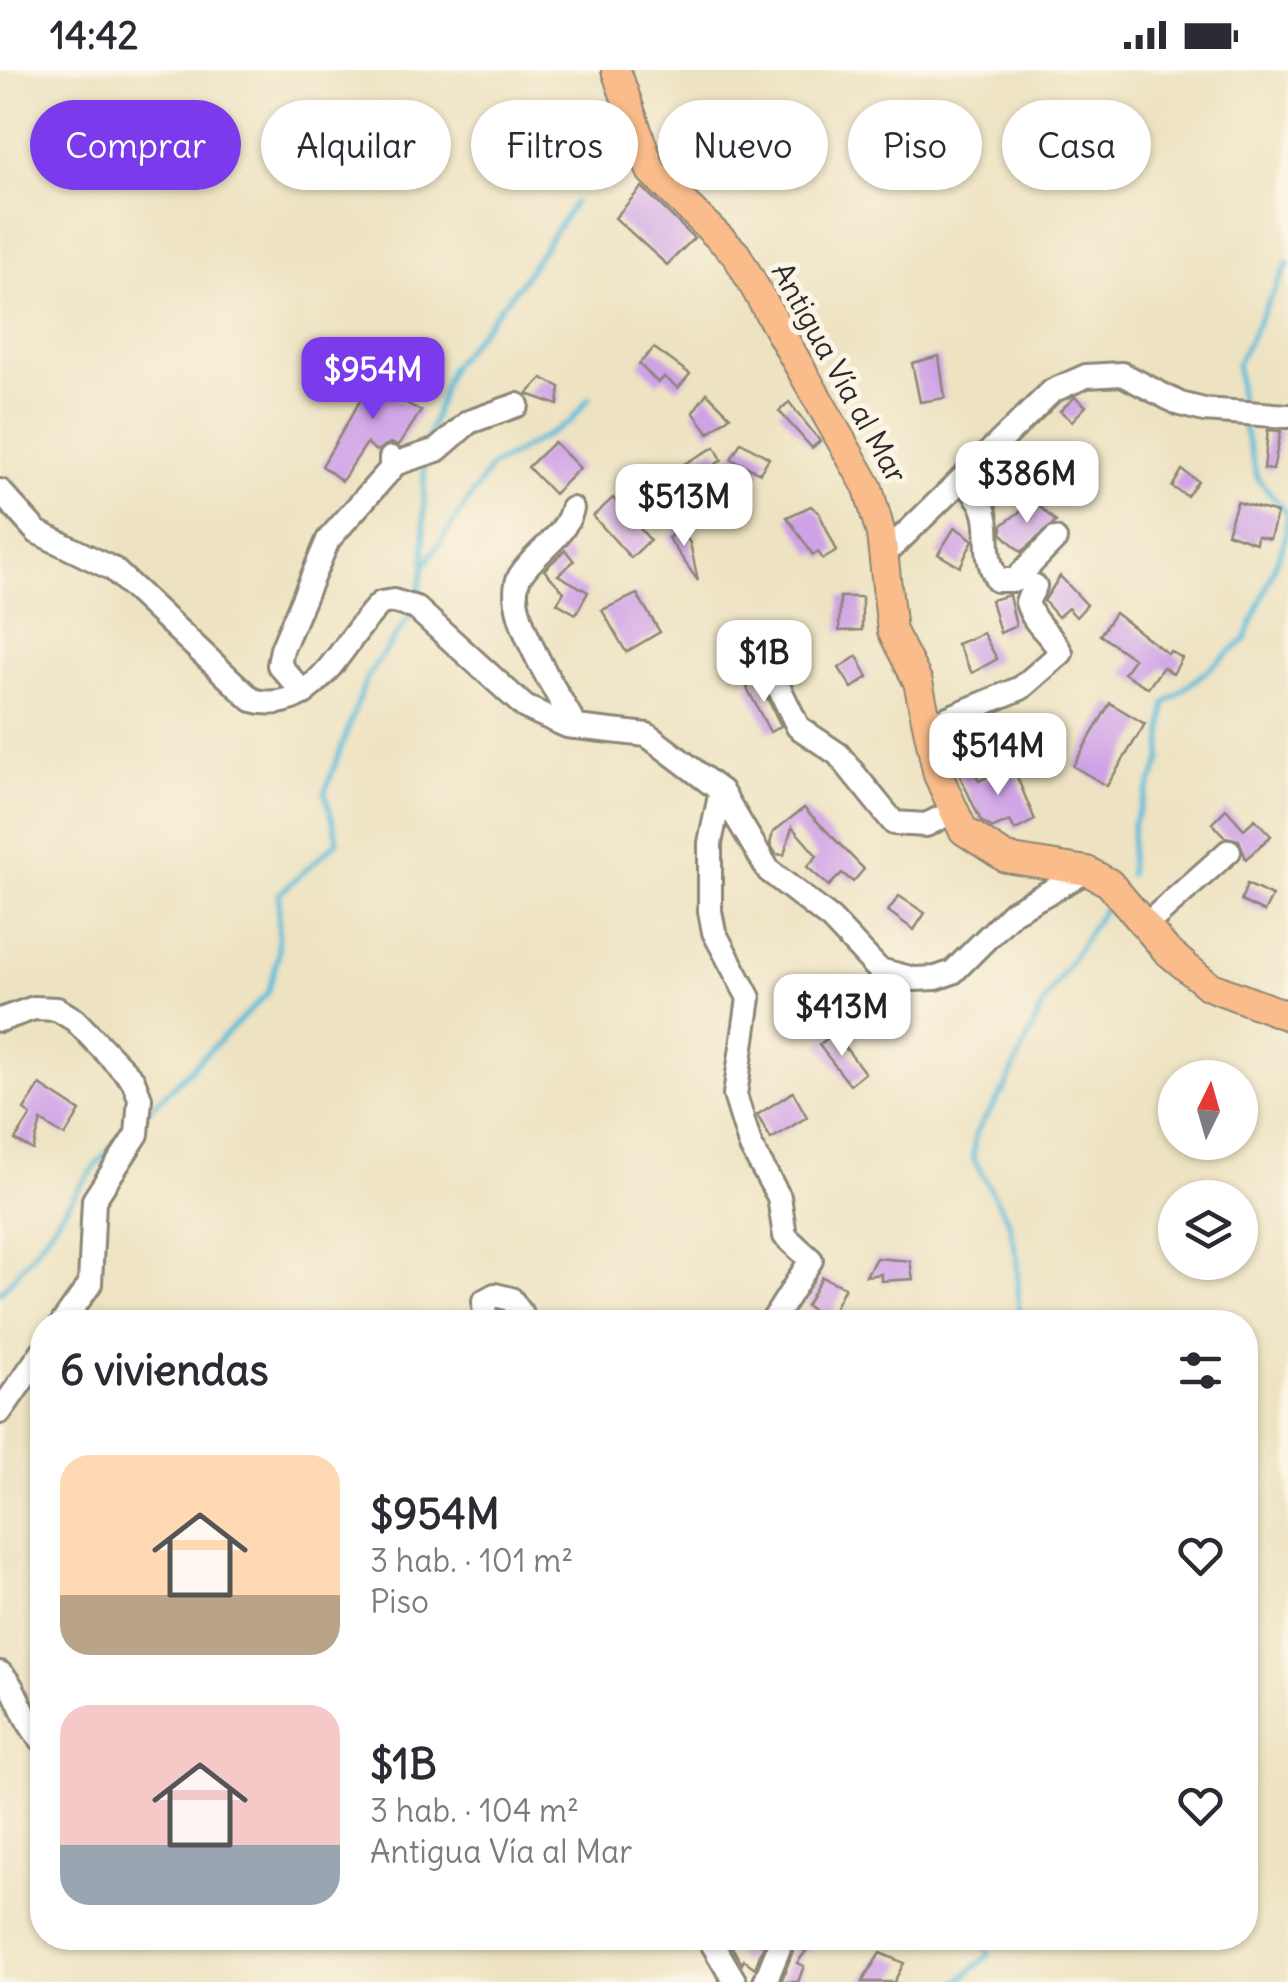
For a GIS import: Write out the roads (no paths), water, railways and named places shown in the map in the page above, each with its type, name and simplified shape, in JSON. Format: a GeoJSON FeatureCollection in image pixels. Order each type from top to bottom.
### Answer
{"type":"FeatureCollection","features":[{"type":"Feature","properties":{"kind":"main road","name":"Antigua Vía al Mar"},"geometry":{"type":"LineString","coordinates":[[616,70],[651,171],[736,254],[850,452],[876,509],[892,631],[918,682],[938,775],[963,830],[1006,858],[1086,872],[1110,883],[1167,951],[1209,986],[1288,1016]]}},
{"type":"Feature","properties":{"kind":"street"},"geometry":{"type":"LineString","coordinates":[[883,556],[1052,391],[1086,376],[1122,374],[1180,404],[1204,410],[1288,416]]}},
{"type":"Feature","properties":{"kind":"street"},"geometry":{"type":"LineString","coordinates":[[304,693],[279,665],[282,649],[328,540],[408,458],[469,422],[517,405]]}},
{"type":"Feature","properties":{"kind":"street"},"geometry":{"type":"LineString","coordinates":[[962,480],[978,493],[988,510],[990,566],[997,580],[1015,580],[1055,540]]}},
{"type":"Feature","properties":{"kind":"street"},"geometry":{"type":"LineString","coordinates":[[0,491],[37,532],[113,569],[243,696],[272,704],[304,693],[378,605],[393,601],[416,608],[525,707],[576,727],[648,735],[720,791],[750,846],[773,875],[831,918],[879,970],[898,977],[936,978],[953,972],[1014,912],[1086,872]]}},
{"type":"Feature","properties":{"kind":"street"},"geometry":{"type":"LineString","coordinates":[[572,509],[565,528],[520,574],[516,588],[527,636],[576,727]]}},
{"type":"Feature","properties":{"kind":"street"},"geometry":{"type":"LineString","coordinates":[[929,726],[1020,688],[1061,654],[1054,640],[1033,624],[1027,602],[1035,586]]}},
{"type":"Feature","properties":{"kind":"street"},"geometry":{"type":"LineString","coordinates":[[766,661],[798,727],[838,754],[894,824],[926,825],[954,811]]}},
{"type":"Feature","properties":{"kind":"street"},"geometry":{"type":"LineString","coordinates":[[720,791],[710,843],[710,911],[714,932],[748,998],[735,1095],[751,1148],[779,1197],[785,1236],[811,1258],[779,1310]]}},
{"type":"Feature","properties":{"kind":"street"},"geometry":{"type":"LineString","coordinates":[[1147,924],[1229,850]]}},
{"type":"Feature","properties":{"kind":"street"},"geometry":{"type":"LineString","coordinates":[[0,1020],[45,1007],[66,1014],[134,1080],[140,1098],[138,1134],[94,1200],[90,1284],[72,1310]]}},
{"type":"Feature","properties":{"kind":"street"},"geometry":{"type":"LineString","coordinates":[[484,1310],[484,1301],[495,1295],[511,1299],[519,1310]]}},
{"type":"Feature","properties":{"kind":"street"},"geometry":{"type":"LineString","coordinates":[[0,1412],[30,1369]]}},
{"type":"Feature","properties":{"kind":"street"},"geometry":{"type":"LineString","coordinates":[[0,1673],[30,1727]]}},
{"type":"Feature","properties":{"kind":"street"},"geometry":{"type":"LineString","coordinates":[[717,1950],[735,1982]]}},
{"type":"Feature","properties":{"kind":"street"},"geometry":{"type":"LineString","coordinates":[[764,1982],[778,1950]]}},
{"type":"Feature","properties":{"kind":"waterway"},"geometry":{"type":"LineString","coordinates":[[424,449],[450,368],[519,285],[574,203]]}},
{"type":"Feature","properties":{"kind":"waterway"},"geometry":{"type":"LineString","coordinates":[[1241,408],[1237,364],[1288,263]]}},
{"type":"Feature","properties":{"kind":"waterway"},"geometry":{"type":"LineString","coordinates":[[426,563],[491,467],[570,422],[589,398]]}},
{"type":"Feature","properties":{"kind":"waterway"},"geometry":{"type":"LineString","coordinates":[[1129,875],[1133,824],[1161,761],[1165,704],[1245,640],[1285,540],[1287,514],[1257,477],[1242,420]]}},
{"type":"Feature","properties":{"kind":"waterway"},"geometry":{"type":"LineString","coordinates":[[417,603],[424,565],[424,460]]}},
{"type":"Feature","properties":{"kind":"waterway"},"geometry":{"type":"LineString","coordinates":[[148,1111],[268,993],[278,956],[279,894],[338,841],[325,792],[367,677],[412,613]]}},
{"type":"Feature","properties":{"kind":"waterway"},"geometry":{"type":"LineString","coordinates":[[1019,1310],[1017,1257],[1009,1222],[973,1158],[975,1134],[1005,1088],[1044,1003],[1107,904]]}},
{"type":"Feature","properties":{"kind":"waterway"},"geometry":{"type":"LineString","coordinates":[[0,1292],[92,1170],[126,1132]]}},
{"type":"Feature","properties":{"kind":"waterway"},"geometry":{"type":"LineString","coordinates":[[958,1982],[989,1955],[988,1950]]}}]}
